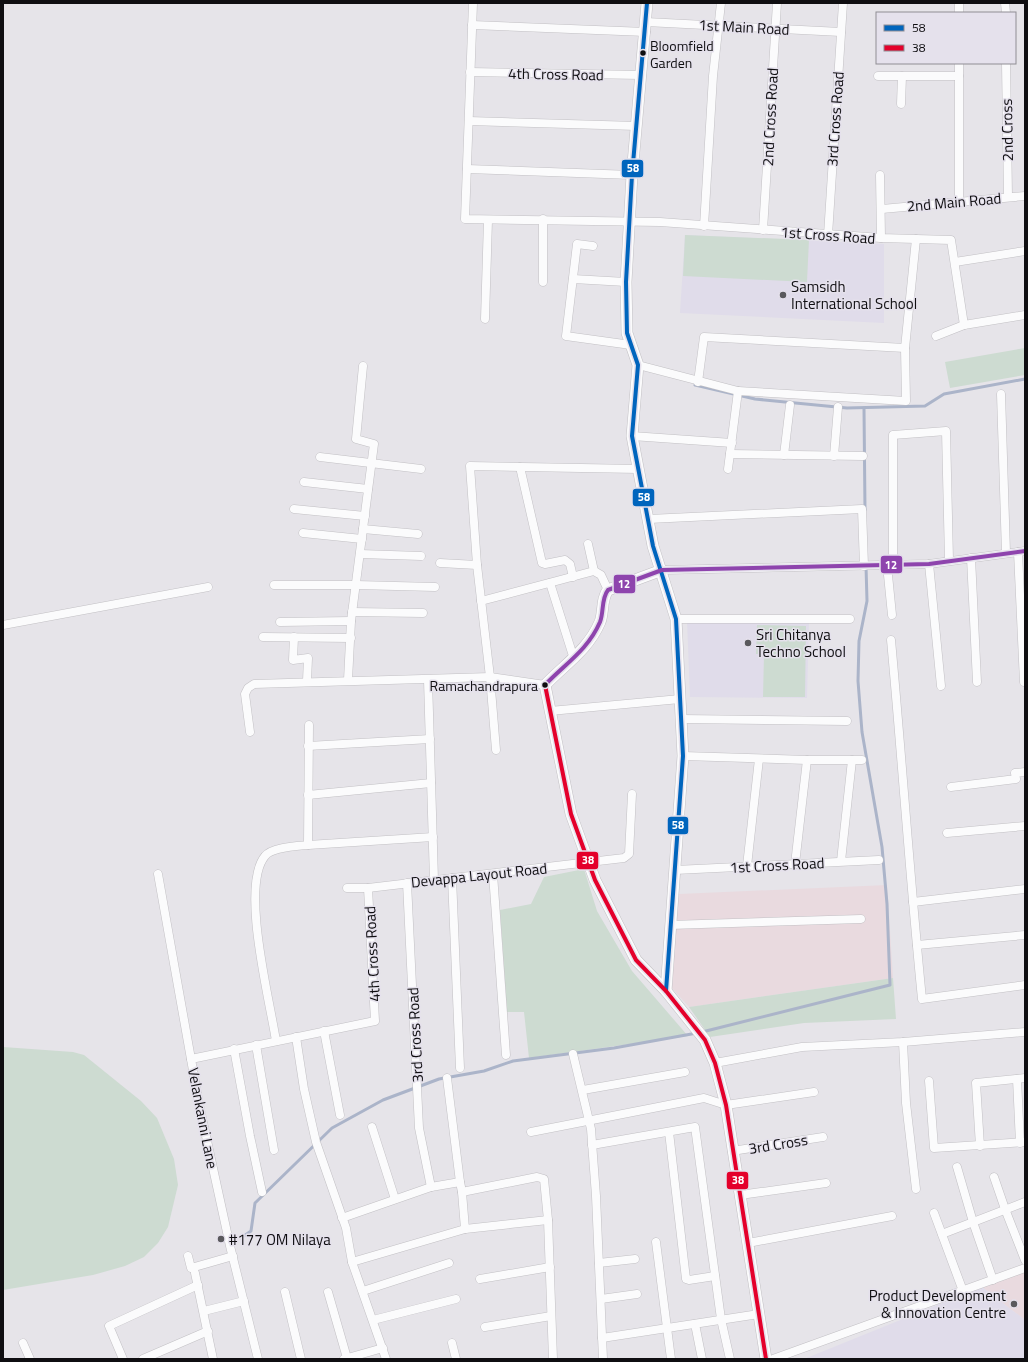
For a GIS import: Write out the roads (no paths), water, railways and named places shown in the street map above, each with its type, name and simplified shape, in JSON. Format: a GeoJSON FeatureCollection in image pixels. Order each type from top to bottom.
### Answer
{"type":"FeatureCollection","features":[{"type":"Feature","properties":{"kind":"street"},"geometry":{"type":"LineString","coordinates":[[472,3],[467,169],[632,174]]}},
{"type":"Feature","properties":{"kind":"street"},"geometry":{"type":"LineString","coordinates":[[647,3],[642,75],[632,174],[626,282],[627,333],[638,365],[632,436],[653,546],[662,570],[676,619],[683,756],[666,991]]}},
{"type":"Feature","properties":{"kind":"street"},"geometry":{"type":"LineString","coordinates":[[704,226],[713,76],[721,3]]}},
{"type":"Feature","properties":{"kind":"street","name":"2nd Cross Road"},"geometry":{"type":"LineString","coordinates":[[763,230],[777,3]]}},
{"type":"Feature","properties":{"kind":"street","name":"3rd Cross Road"},"geometry":{"type":"LineString","coordinates":[[828,235],[843,3]]}},
{"type":"Feature","properties":{"kind":"street","name":"1st Main Road"},"geometry":{"type":"LineString","coordinates":[[472,26],[718,26],[841,32]]}},
{"type":"Feature","properties":{"kind":"street"},"geometry":{"type":"LineString","coordinates":[[958,202],[959,64]]}},
{"type":"Feature","properties":{"kind":"street","name":"2nd Cross"},"geometry":{"type":"LineString","coordinates":[[1006,64],[1008,197]]}},
{"type":"Feature","properties":{"kind":"street","name":"4th Cross Road"},"geometry":{"type":"LineString","coordinates":[[470,72],[642,75]]}},
{"type":"Feature","properties":{"kind":"street"},"geometry":{"type":"LineString","coordinates":[[878,76],[959,76]]}},
{"type":"Feature","properties":{"kind":"street"},"geometry":{"type":"LineString","coordinates":[[901,104],[902,76]]}},
{"type":"Feature","properties":{"kind":"street"},"geometry":{"type":"LineString","coordinates":[[469,121],[637,126]]}},
{"type":"Feature","properties":{"kind":"street","name":"1st Cross Road"},"geometry":{"type":"LineString","coordinates":[[467,169],[465,219],[543,219],[630,222],[881,238],[951,240],[955,262]]}},
{"type":"Feature","properties":{"kind":"street"},"geometry":{"type":"LineString","coordinates":[[880,175],[882,209],[881,238]]}},
{"type":"Feature","properties":{"kind":"street","name":"2nd Main Road"},"geometry":{"type":"LineString","coordinates":[[882,209],[1025,196]]}},
{"type":"Feature","properties":{"kind":"street"},"geometry":{"type":"LineString","coordinates":[[543,219],[543,282]]}},
{"type":"Feature","properties":{"kind":"street"},"geometry":{"type":"LineString","coordinates":[[485,319],[488,220]]}},
{"type":"Feature","properties":{"kind":"street"},"geometry":{"type":"LineString","coordinates":[[638,365],[698,382],[738,391],[906,401],[905,348],[916,239]]}},
{"type":"Feature","properties":{"kind":"street"},"geometry":{"type":"LineString","coordinates":[[593,246],[577,244],[566,336],[632,345]]}},
{"type":"Feature","properties":{"kind":"street"},"geometry":{"type":"LineString","coordinates":[[964,325],[955,262],[1025,251]]}},
{"type":"Feature","properties":{"kind":"street"},"geometry":{"type":"LineString","coordinates":[[573,278],[626,282]]}},
{"type":"Feature","properties":{"kind":"street"},"geometry":{"type":"LineString","coordinates":[[936,336],[964,325],[1025,315]]}},
{"type":"Feature","properties":{"kind":"street"},"geometry":{"type":"LineString","coordinates":[[698,382],[704,337],[905,348]]}},
{"type":"Feature","properties":{"kind":"street"},"geometry":{"type":"LineString","coordinates":[[348,680],[351,621],[374,444],[356,439],[363,366]]}},
{"type":"Feature","properties":{"kind":"street"},"geometry":{"type":"LineString","coordinates":[[728,469],[738,391]]}},
{"type":"Feature","properties":{"kind":"street"},"geometry":{"type":"LineString","coordinates":[[1001,394],[1006,553]]}},
{"type":"Feature","properties":{"kind":"street"},"geometry":{"type":"LineString","coordinates":[[784,455],[790,405]]}},
{"type":"Feature","properties":{"kind":"street"},"geometry":{"type":"LineString","coordinates":[[834,456],[838,407]]}},
{"type":"Feature","properties":{"kind":"street"},"geometry":{"type":"LineString","coordinates":[[892,615],[890,565],[893,435],[946,431],[949,560]]}},
{"type":"Feature","properties":{"kind":"street"},"geometry":{"type":"LineString","coordinates":[[632,436],[732,443]]}},
{"type":"Feature","properties":{"kind":"street"},"geometry":{"type":"LineString","coordinates":[[730,454],[863,456]]}},
{"type":"Feature","properties":{"kind":"street"},"geometry":{"type":"LineString","coordinates":[[320,457],[421,469]]}},
{"type":"Feature","properties":{"kind":"street"},"geometry":{"type":"LineString","coordinates":[[496,750],[490,677],[477,564],[470,466],[639,468]]}},
{"type":"Feature","properties":{"kind":"street"},"geometry":{"type":"LineString","coordinates":[[520,467],[542,563],[545,564],[565,560],[570,564],[573,576]]}},
{"type":"Feature","properties":{"kind":"street"},"geometry":{"type":"LineString","coordinates":[[304,482],[368,489]]}},
{"type":"Feature","properties":{"kind":"street"},"geometry":{"type":"LineString","coordinates":[[294,509],[365,516]]}},
{"type":"Feature","properties":{"kind":"street"},"geometry":{"type":"LineString","coordinates":[[649,519],[862,509],[864,566]]}},
{"type":"Feature","properties":{"kind":"street"},"geometry":{"type":"LineString","coordinates":[[363,529],[418,534]]}},
{"type":"Feature","properties":{"kind":"street"},"geometry":{"type":"LineString","coordinates":[[303,532],[362,538]]}},
{"type":"Feature","properties":{"kind":"street"},"geometry":{"type":"LineString","coordinates":[[588,544],[594,571]]}},
{"type":"Feature","properties":{"kind":"street"},"geometry":{"type":"LineString","coordinates":[[545,685],[579,655],[600,622],[605,595],[608,590],[662,570],[929,564],[1022,551],[1024,682]]}},
{"type":"Feature","properties":{"kind":"street"},"geometry":{"type":"LineString","coordinates":[[360,554],[421,556]]}},
{"type":"Feature","properties":{"kind":"street"},"geometry":{"type":"LineString","coordinates":[[971,558],[977,682]]}},
{"type":"Feature","properties":{"kind":"street"},"geometry":{"type":"LineString","coordinates":[[440,562],[477,564]]}},
{"type":"Feature","properties":{"kind":"street"},"geometry":{"type":"LineString","coordinates":[[929,564],[941,686]]}},
{"type":"Feature","properties":{"kind":"street"},"geometry":{"type":"LineString","coordinates":[[481,601],[594,571],[601,575],[608,590]]}},
{"type":"Feature","properties":{"kind":"street"},"geometry":{"type":"LineString","coordinates":[[550,583],[574,659]]}},
{"type":"Feature","properties":{"kind":"street"},"geometry":{"type":"LineString","coordinates":[[274,585],[356,585],[435,588]]}},
{"type":"Feature","properties":{"kind":"street"},"geometry":{"type":"LineString","coordinates":[[3,625],[208,587]]}},
{"type":"Feature","properties":{"kind":"street"},"geometry":{"type":"LineString","coordinates":[[352,612],[424,613]]}},
{"type":"Feature","properties":{"kind":"street"},"geometry":{"type":"LineString","coordinates":[[676,619],[850,619]]}},
{"type":"Feature","properties":{"kind":"street"},"geometry":{"type":"LineString","coordinates":[[280,622],[351,621]]}},
{"type":"Feature","properties":{"kind":"street"},"geometry":{"type":"LineString","coordinates":[[263,637],[351,638]]}},
{"type":"Feature","properties":{"kind":"street"},"geometry":{"type":"LineString","coordinates":[[294,637],[293,660],[308,658],[307,681]]}},
{"type":"Feature","properties":{"kind":"street"},"geometry":{"type":"LineString","coordinates":[[891,640],[906,792],[916,945],[922,998],[1025,985]]}},
{"type":"Feature","properties":{"kind":"street"},"geometry":{"type":"LineString","coordinates":[[250,732],[245,694],[248,688],[254,684],[307,681],[428,680],[490,677],[545,685]]}},
{"type":"Feature","properties":{"kind":"street"},"geometry":{"type":"LineString","coordinates":[[428,680],[434,880]]}},
{"type":"Feature","properties":{"kind":"street"},"geometry":{"type":"LineString","coordinates":[[545,685],[571,814],[595,880],[636,960],[666,991],[705,1040],[715,1063],[726,1105],[732,1151],[766,1359]]}},
{"type":"Feature","properties":{"kind":"street"},"geometry":{"type":"LineString","coordinates":[[550,711],[680,699]]}},
{"type":"Feature","properties":{"kind":"street"},"geometry":{"type":"LineString","coordinates":[[681,719],[847,721]]}},
{"type":"Feature","properties":{"kind":"street"},"geometry":{"type":"LineString","coordinates":[[308,725],[308,845]]}},
{"type":"Feature","properties":{"kind":"street"},"geometry":{"type":"LineString","coordinates":[[308,746],[430,739]]}},
{"type":"Feature","properties":{"kind":"street"},"geometry":{"type":"LineString","coordinates":[[683,756],[759,759],[862,760]]}},
{"type":"Feature","properties":{"kind":"street"},"geometry":{"type":"LineString","coordinates":[[747,866],[759,759]]}},
{"type":"Feature","properties":{"kind":"street"},"geometry":{"type":"LineString","coordinates":[[795,864],[807,760]]}},
{"type":"Feature","properties":{"kind":"street"},"geometry":{"type":"LineString","coordinates":[[841,861],[852,760]]}},
{"type":"Feature","properties":{"kind":"street"},"geometry":{"type":"LineString","coordinates":[[951,787],[1016,779],[1015,773],[1025,772]]}},
{"type":"Feature","properties":{"kind":"street"},"geometry":{"type":"LineString","coordinates":[[308,795],[431,783]]}},
{"type":"Feature","properties":{"kind":"street","name":"Devappa Layout Road"},"geometry":{"type":"LineString","coordinates":[[347,888],[368,888],[589,863],[627,857],[632,794]]}},
{"type":"Feature","properties":{"kind":"street"},"geometry":{"type":"LineString","coordinates":[[946,833],[1025,826]]}},
{"type":"Feature","properties":{"kind":"street"},"geometry":{"type":"LineString","coordinates":[[276,1041],[255,919],[255,884],[257,871],[265,855],[272,851],[287,847],[433,837]]}},
{"type":"Feature","properties":{"kind":"street","name":"1st Cross Road"},"geometry":{"type":"LineString","coordinates":[[675,870],[879,860]]}},
{"type":"Feature","properties":{"kind":"street","name":"Velankanni Lane"},"geometry":{"type":"LineString","coordinates":[[158,874],[199,1104],[258,1359]]}},
{"type":"Feature","properties":{"kind":"street"},"geometry":{"type":"LineString","coordinates":[[493,874],[506,1055]]}},
{"type":"Feature","properties":{"kind":"street"},"geometry":{"type":"LineString","coordinates":[[452,878],[460,1068]]}},
{"type":"Feature","properties":{"kind":"street","name":"3rd Cross Road"},"geometry":{"type":"LineString","coordinates":[[407,883],[419,1128],[431,1187]]}},
{"type":"Feature","properties":{"kind":"street","name":"4th Cross Road"},"geometry":{"type":"LineString","coordinates":[[324,1031],[375,1021],[368,888]]}},
{"type":"Feature","properties":{"kind":"street"},"geometry":{"type":"LineString","coordinates":[[913,902],[1025,889]]}},
{"type":"Feature","properties":{"kind":"street"},"geometry":{"type":"LineString","coordinates":[[670,925],[861,919]]}},
{"type":"Feature","properties":{"kind":"street"},"geometry":{"type":"LineString","coordinates":[[916,945],[1025,935]]}},
{"type":"Feature","properties":{"kind":"street"},"geometry":{"type":"LineString","coordinates":[[191,1059],[324,1031],[340,1115]]}},
{"type":"Feature","properties":{"kind":"street"},"geometry":{"type":"LineString","coordinates":[[715,1063],[802,1047],[903,1042],[1025,1032]]}},
{"type":"Feature","properties":{"kind":"street"},"geometry":{"type":"LineString","coordinates":[[296,1037],[304,1089],[316,1142],[342,1218],[352,1262],[384,1348],[386,1359]]}},
{"type":"Feature","properties":{"kind":"street"},"geometry":{"type":"LineString","coordinates":[[903,1042],[906,1103],[916,1189]]}},
{"type":"Feature","properties":{"kind":"street"},"geometry":{"type":"LineString","coordinates":[[256,1045],[274,1150]]}},
{"type":"Feature","properties":{"kind":"street"},"geometry":{"type":"LineString","coordinates":[[234,1049],[262,1192]]}},
{"type":"Feature","properties":{"kind":"street"},"geometry":{"type":"LineString","coordinates":[[573,1054],[583,1090],[592,1145],[603,1359]]}},
{"type":"Feature","properties":{"kind":"street"},"geometry":{"type":"LineString","coordinates":[[583,1090],[686,1072]]}},
{"type":"Feature","properties":{"kind":"street"},"geometry":{"type":"LineString","coordinates":[[446,1078],[462,1192],[465,1229]]}},
{"type":"Feature","properties":{"kind":"street"},"geometry":{"type":"LineString","coordinates":[[929,1081],[934,1148],[980,1146],[1022,1142],[1021,1079],[976,1083],[980,1146]]}},
{"type":"Feature","properties":{"kind":"street"},"geometry":{"type":"LineString","coordinates":[[531,1132],[704,1098],[726,1105],[814,1092]]}},
{"type":"Feature","properties":{"kind":"street"},"geometry":{"type":"LineString","coordinates":[[372,1127],[395,1199]]}},
{"type":"Feature","properties":{"kind":"street"},"geometry":{"type":"LineString","coordinates":[[592,1145],[695,1127],[721,1319],[730,1359]]}},
{"type":"Feature","properties":{"kind":"street"},"geometry":{"type":"LineString","coordinates":[[668,1132],[686,1279],[689,1280],[715,1276]]}},
{"type":"Feature","properties":{"kind":"street","name":"3rd Cross"},"geometry":{"type":"LineString","coordinates":[[732,1151],[823,1137]]}},
{"type":"Feature","properties":{"kind":"street"},"geometry":{"type":"LineString","coordinates":[[957,1167],[973,1222],[994,1280]]}},
{"type":"Feature","properties":{"kind":"street"},"geometry":{"type":"LineString","coordinates":[[994,1176],[1025,1260]]}},
{"type":"Feature","properties":{"kind":"street"},"geometry":{"type":"LineString","coordinates":[[462,1192],[541,1177],[545,1182],[548,1220],[553,1359]]}},
{"type":"Feature","properties":{"kind":"street"},"geometry":{"type":"LineString","coordinates":[[342,1218],[431,1187],[460,1182]]}},
{"type":"Feature","properties":{"kind":"street"},"geometry":{"type":"LineString","coordinates":[[740,1195],[826,1182]]}},
{"type":"Feature","properties":{"kind":"street"},"geometry":{"type":"LineString","coordinates":[[942,1234],[1025,1202]]}},
{"type":"Feature","properties":{"kind":"street"},"geometry":{"type":"LineString","coordinates":[[934,1213],[964,1291]]}},
{"type":"Feature","properties":{"kind":"street"},"geometry":{"type":"LineString","coordinates":[[748,1243],[892,1216]]}},
{"type":"Feature","properties":{"kind":"street"},"geometry":{"type":"LineString","coordinates":[[352,1262],[465,1229],[548,1220]]}},
{"type":"Feature","properties":{"kind":"street"},"geometry":{"type":"LineString","coordinates":[[656,1242],[670,1359]]}},
{"type":"Feature","properties":{"kind":"street"},"geometry":{"type":"LineString","coordinates":[[188,1256],[191,1268],[233,1256]]}},
{"type":"Feature","properties":{"kind":"street"},"geometry":{"type":"LineString","coordinates":[[599,1263],[635,1259]]}},
{"type":"Feature","properties":{"kind":"street"},"geometry":{"type":"LineString","coordinates":[[363,1290],[450,1263]]}},
{"type":"Feature","properties":{"kind":"street"},"geometry":{"type":"LineString","coordinates":[[480,1279],[550,1267]]}},
{"type":"Feature","properties":{"kind":"street"},"geometry":{"type":"LineString","coordinates":[[773,1359],[1025,1268]]}},
{"type":"Feature","properties":{"kind":"street"},"geometry":{"type":"LineString","coordinates":[[195,1273],[213,1359]]}},
{"type":"Feature","properties":{"kind":"street"},"geometry":{"type":"LineString","coordinates":[[123,1359],[109,1326],[198,1285]]}},
{"type":"Feature","properties":{"kind":"street"},"geometry":{"type":"LineString","coordinates":[[285,1292],[301,1359]]}},
{"type":"Feature","properties":{"kind":"street"},"geometry":{"type":"LineString","coordinates":[[328,1292],[345,1359],[384,1348]]}},
{"type":"Feature","properties":{"kind":"street"},"geometry":{"type":"LineString","coordinates":[[601,1299],[637,1294]]}},
{"type":"Feature","properties":{"kind":"street"},"geometry":{"type":"LineString","coordinates":[[374,1320],[456,1299]]}},
{"type":"Feature","properties":{"kind":"street"},"geometry":{"type":"LineString","coordinates":[[204,1311],[244,1301]]}},
{"type":"Feature","properties":{"kind":"street"},"geometry":{"type":"LineString","coordinates":[[602,1338],[759,1314]]}},
{"type":"Feature","properties":{"kind":"street"},"geometry":{"type":"LineString","coordinates":[[485,1327],[551,1316]]}},
{"type":"Feature","properties":{"kind":"street"},"geometry":{"type":"LineString","coordinates":[[695,1324],[702,1359]]}},
{"type":"Feature","properties":{"kind":"street"},"geometry":{"type":"LineString","coordinates":[[143,1359],[208,1332]]}},
{"type":"Feature","properties":{"kind":"street"},"geometry":{"type":"LineString","coordinates":[[23,1343],[30,1359]]}},
{"type":"Feature","properties":{"kind":"street"},"geometry":{"type":"LineString","coordinates":[[452,1343],[456,1359]]}},
{"type":"Feature","properties":{"kind":"waterway"},"geometry":{"type":"LineString","coordinates":[[695,385],[755,399],[847,408],[925,406],[944,394],[1025,379]]}},
{"type":"Feature","properties":{"kind":"waterway"},"geometry":{"type":"LineString","coordinates":[[864,408],[865,510]]}},
{"type":"Feature","properties":{"kind":"waterway"},"geometry":{"type":"LineString","coordinates":[[702,1032],[890,985],[887,904],[882,847],[862,732],[858,681],[859,641],[867,601],[866,566]]}},
{"type":"Feature","properties":{"kind":"waterway"},"geometry":{"type":"LineString","coordinates":[[241,1238],[251,1231],[255,1203],[332,1128],[383,1100],[439,1079],[484,1071],[513,1061],[614,1048],[697,1033]]}},
{"type":"Feature","properties":{"kind":"place","name":"Bloomfield Garden"},"geometry":{"type":"Point","coordinates":[643,53]}},
{"type":"Feature","properties":{"kind":"place","name":"Samsidh International School"},"geometry":{"type":"Point","coordinates":[783,295]}},
{"type":"Feature","properties":{"kind":"place","name":"Sri Chitanya Techno School"},"geometry":{"type":"Point","coordinates":[748,643]}},
{"type":"Feature","properties":{"kind":"place","name":"Ramachandrapura"},"geometry":{"type":"Point","coordinates":[545,685]}},
{"type":"Feature","properties":{"kind":"place","name":"#177 OM Nilaya"},"geometry":{"type":"Point","coordinates":[221,1239]}},
{"type":"Feature","properties":{"kind":"place","name":"Product Development & Innovation Centre"},"geometry":{"type":"Point","coordinates":[1014,1304]}}]}
